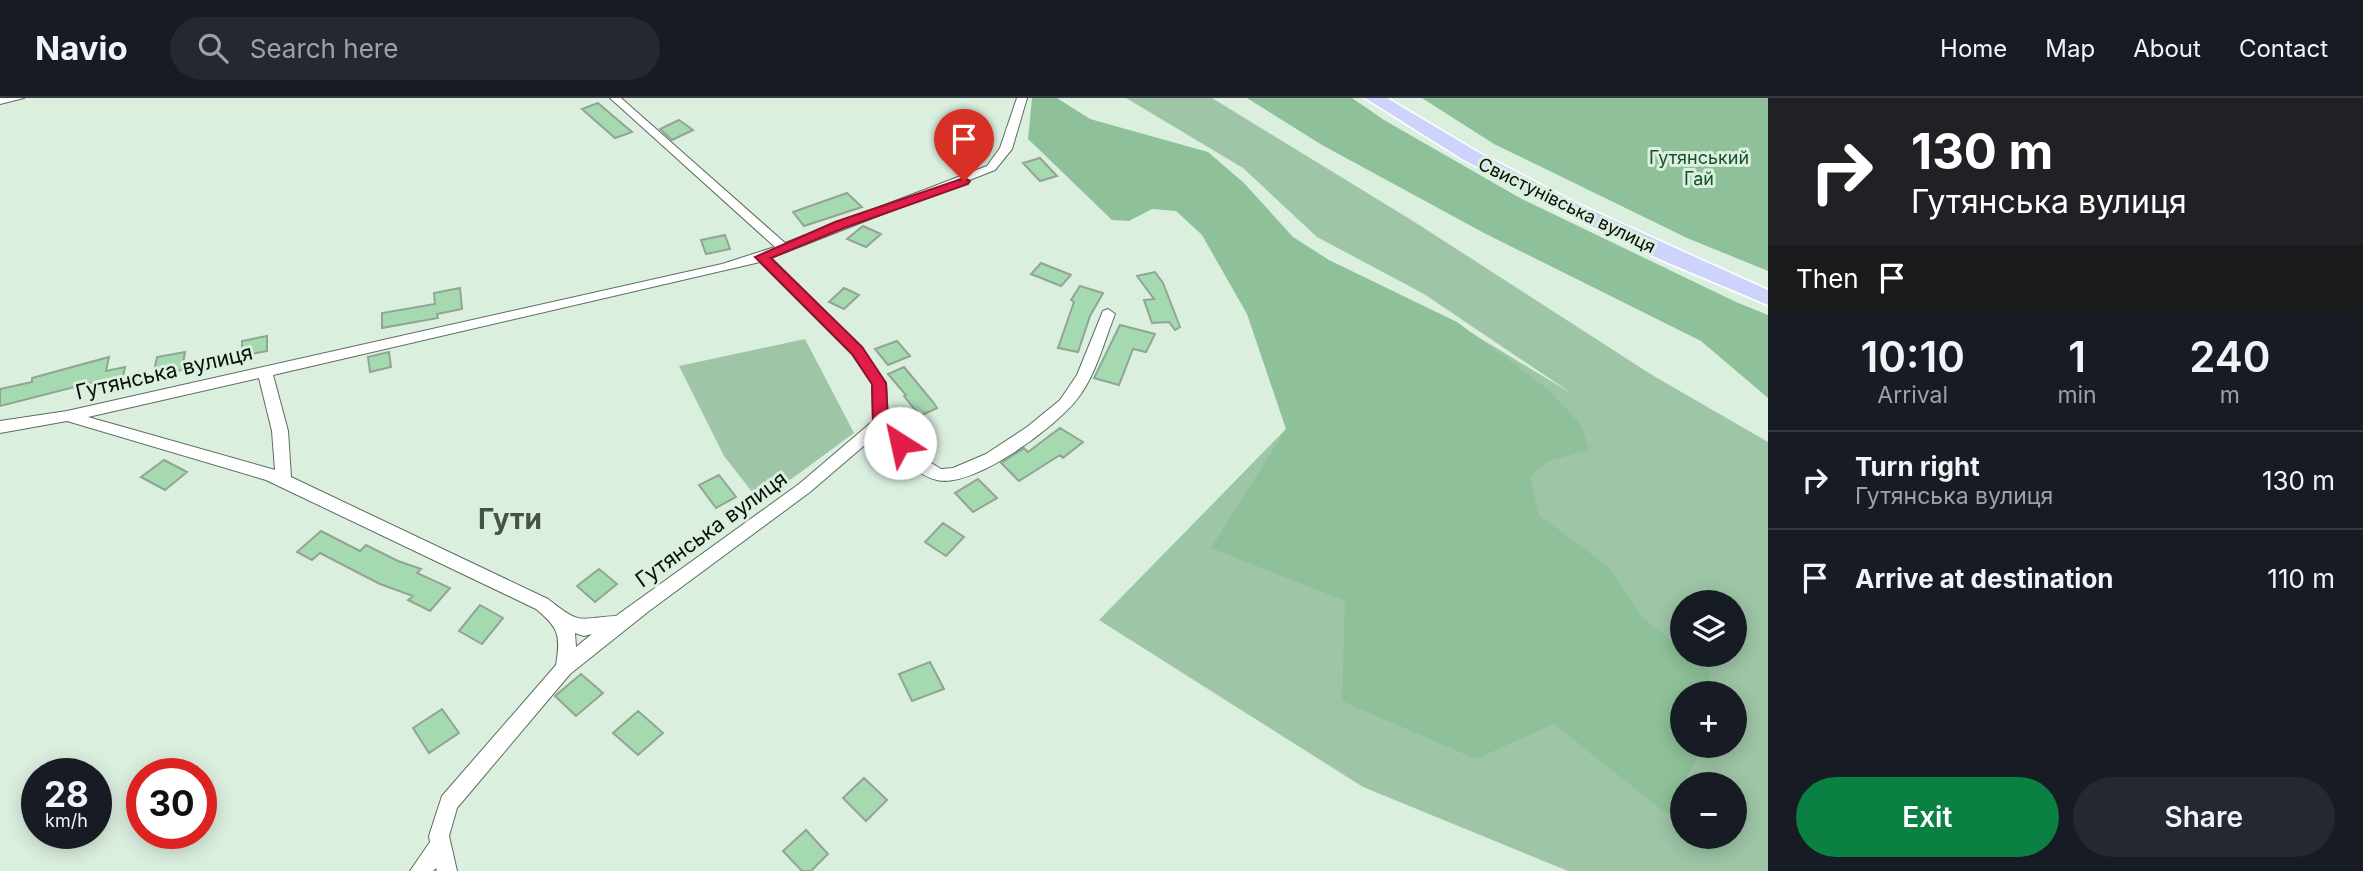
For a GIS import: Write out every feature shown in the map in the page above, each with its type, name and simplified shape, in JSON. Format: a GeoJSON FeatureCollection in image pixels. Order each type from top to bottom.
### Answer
{"type":"FeatureCollection","features":[{"type":"Feature","properties":{"kind":"main road","name":"Свистунівська вулиця"},"geometry":{"type":"LineString","coordinates":[[1374,98],[1456,150],[1528,189],[1768,298]]}},
{"type":"Feature","properties":{"kind":"street"},"geometry":{"type":"LineString","coordinates":[[0,101],[19,98]]}},
{"type":"Feature","properties":{"kind":"street"},"geometry":{"type":"LineString","coordinates":[[615,98],[783,249]]}},
{"type":"Feature","properties":{"kind":"street","name":"Гутянська вулиця"},"geometry":{"type":"LineString","coordinates":[[66,416],[724,268],[762,257],[991,169],[1006,149],[1022,98]]}},
{"type":"Feature","properties":{"kind":"street"},"geometry":{"type":"LineString","coordinates":[[762,257],[857,351],[879,383],[880,423],[919,463],[941,475],[963,473],[1009,450],[1073,396],[1108,314]]}},
{"type":"Feature","properties":{"kind":"street"},"geometry":{"type":"LineString","coordinates":[[265,371],[280,431],[283,481]]}},
{"type":"Feature","properties":{"kind":"street"},"geometry":{"type":"LineString","coordinates":[[0,427],[66,416]]}},
{"type":"Feature","properties":{"kind":"street","name":"Гутянська вулиця"},"geometry":{"type":"LineString","coordinates":[[66,416],[283,481],[542,604],[563,621]]}},
{"type":"Feature","properties":{"kind":"street","name":"Гутянська вулиця"},"geometry":{"type":"LineString","coordinates":[[447,871],[439,836],[449,803],[564,668],[617,623],[838,464],[880,423]]}},
{"type":"Feature","properties":{"kind":"street"},"geometry":{"type":"LineString","coordinates":[[563,621],[584,628],[617,623]]}},
{"type":"Feature","properties":{"kind":"street"},"geometry":{"type":"LineString","coordinates":[[563,621],[568,645],[564,668]]}},
{"type":"Feature","properties":{"kind":"street"},"geometry":{"type":"LineString","coordinates":[[420,871],[441,845]]}},
{"type":"Feature","properties":{"kind":"green space"},"geometry":{"type":"Polygon","coordinates":[[[1032,98],[1057,98],[1090,119],[1208,152],[1244,183],[1293,237],[1329,260],[1457,322],[1548,389],[1581,425],[1589,450],[1549,461],[1530,476],[1539,515],[1609,567],[1642,617],[1670,639],[1670,667],[1704,667],[1710,672],[1710,681],[1670,681],[1670,758],[1697,758],[1690,772],[1670,772],[1668,815],[1554,724],[1476,759],[1342,701],[1345,601],[1211,548],[1286,429],[1247,314],[1202,235],[1176,211],[1152,209],[1129,221],[1112,220],[1028,139],[1032,98]]]}},
{"type":"Feature","properties":{"kind":"green space"},"geometry":{"type":"Polygon","coordinates":[[[1126,98],[1212,98],[1413,221],[1652,375],[1768,442],[1768,871],[1568,871],[1363,787],[1099,620],[1286,429],[1447,318],[1574,395],[1424,294],[1317,237],[1243,168],[1126,98]]]}},
{"type":"Feature","properties":{"kind":"green space"},"geometry":{"type":"Polygon","coordinates":[[[1247,98],[1352,98],[1384,120],[1520,198],[1768,315],[1768,398],[1701,341],[1484,233],[1322,145],[1247,98]]]}},
{"type":"Feature","properties":{"kind":"green space","name":"Гутянський Гай"},"geometry":{"type":"Polygon","coordinates":[[[1422,98],[1768,98],[1768,271],[1687,238],[1494,144],[1422,98]]]}},
{"type":"Feature","properties":{"kind":"green space"},"geometry":{"type":"Polygon","coordinates":[[[805,339],[854,433],[760,502],[724,456],[679,366],[805,339]]]}},
{"type":"Feature","properties":{"kind":"building"},"geometry":{"type":"Polygon","coordinates":[[[598,103],[632,132],[615,138],[582,109],[598,103]]]}},
{"type":"Feature","properties":{"kind":"building"},"geometry":{"type":"Polygon","coordinates":[[[679,120],[693,130],[672,140],[660,129],[679,120]]]}},
{"type":"Feature","properties":{"kind":"building"},"geometry":{"type":"Polygon","coordinates":[[[1040,158],[1057,176],[1040,181],[1023,163],[1040,158]]]}},
{"type":"Feature","properties":{"kind":"building"},"geometry":{"type":"Polygon","coordinates":[[[847,193],[862,207],[804,226],[793,212],[847,193]]]}},
{"type":"Feature","properties":{"kind":"building"},"geometry":{"type":"Polygon","coordinates":[[[863,226],[881,234],[866,247],[847,239],[863,226]]]}},
{"type":"Feature","properties":{"kind":"building"},"geometry":{"type":"Polygon","coordinates":[[[725,235],[730,249],[706,254],[701,240],[725,235]]]}},
{"type":"Feature","properties":{"kind":"building"},"geometry":{"type":"Polygon","coordinates":[[[1041,263],[1071,275],[1061,286],[1031,274],[1041,263]]]}},
{"type":"Feature","properties":{"kind":"building"},"geometry":{"type":"Polygon","coordinates":[[[1155,272],[1163,283],[1180,327],[1175,330],[1169,322],[1152,323],[1144,300],[1154,299],[1137,276],[1155,272]]]}},
{"type":"Feature","properties":{"kind":"building"},"geometry":{"type":"Polygon","coordinates":[[[1080,286],[1103,293],[1090,316],[1078,352],[1058,348],[1074,302],[1071,300],[1080,286]]]}},
{"type":"Feature","properties":{"kind":"building"},"geometry":{"type":"Polygon","coordinates":[[[460,288],[462,309],[437,314],[438,318],[382,328],[382,313],[435,304],[434,293],[460,288]]]}},
{"type":"Feature","properties":{"kind":"building"},"geometry":{"type":"Polygon","coordinates":[[[844,288],[859,295],[844,309],[829,302],[844,288]]]}},
{"type":"Feature","properties":{"kind":"building"},"geometry":{"type":"Polygon","coordinates":[[[1120,325],[1155,334],[1146,352],[1133,349],[1119,385],[1094,378],[1120,325]]]}},
{"type":"Feature","properties":{"kind":"building"},"geometry":{"type":"Polygon","coordinates":[[[267,336],[267,351],[242,356],[242,341],[267,336]]]}},
{"type":"Feature","properties":{"kind":"building"},"geometry":{"type":"Polygon","coordinates":[[[897,341],[910,356],[888,365],[875,349],[897,341]]]}},
{"type":"Feature","properties":{"kind":"building"},"geometry":{"type":"Polygon","coordinates":[[[185,352],[182,370],[153,376],[157,357],[185,352]]]}},
{"type":"Feature","properties":{"kind":"building"},"geometry":{"type":"Polygon","coordinates":[[[389,352],[391,367],[370,372],[368,357],[389,352]]]}},
{"type":"Feature","properties":{"kind":"building"},"geometry":{"type":"Polygon","coordinates":[[[109,357],[106,371],[125,367],[122,382],[97,388],[98,381],[0,406],[0,389],[32,382],[32,378],[109,357]]]}},
{"type":"Feature","properties":{"kind":"building"},"geometry":{"type":"Polygon","coordinates":[[[904,367],[937,408],[920,416],[888,374],[904,367]]]}},
{"type":"Feature","properties":{"kind":"building"},"geometry":{"type":"Polygon","coordinates":[[[1060,428],[1083,442],[1063,458],[1060,455],[1019,481],[1001,463],[1024,448],[1028,452],[1060,428]]]}},
{"type":"Feature","properties":{"kind":"building"},"geometry":{"type":"Polygon","coordinates":[[[164,460],[187,472],[165,490],[141,477],[164,460]]]}},
{"type":"Feature","properties":{"kind":"building"},"geometry":{"type":"Polygon","coordinates":[[[719,475],[736,497],[716,508],[699,485],[719,475]]]}},
{"type":"Feature","properties":{"kind":"building"},"geometry":{"type":"Polygon","coordinates":[[[978,479],[997,498],[973,512],[955,493],[978,479]]]}},
{"type":"Feature","properties":{"kind":"building"},"geometry":{"type":"Polygon","coordinates":[[[943,523],[964,537],[946,556],[925,542],[943,523]]]}},
{"type":"Feature","properties":{"kind":"building"},"geometry":{"type":"Polygon","coordinates":[[[321,531],[360,551],[366,545],[421,569],[417,573],[450,588],[430,611],[408,600],[413,596],[380,584],[320,553],[312,560],[297,552],[321,531]]]}},
{"type":"Feature","properties":{"kind":"building"},"geometry":{"type":"Polygon","coordinates":[[[599,569],[617,584],[595,602],[577,586],[599,569]]]}},
{"type":"Feature","properties":{"kind":"building"},"geometry":{"type":"Polygon","coordinates":[[[480,605],[503,618],[482,644],[459,631],[480,605]]]}},
{"type":"Feature","properties":{"kind":"building"},"geometry":{"type":"Polygon","coordinates":[[[930,662],[944,689],[912,701],[899,674],[930,662]]]}},
{"type":"Feature","properties":{"kind":"building"},"geometry":{"type":"Polygon","coordinates":[[[581,674],[603,693],[576,716],[555,696],[581,674]]]}},
{"type":"Feature","properties":{"kind":"building"},"geometry":{"type":"Polygon","coordinates":[[[442,709],[459,733],[429,753],[413,728],[442,709]]]}},
{"type":"Feature","properties":{"kind":"building"},"geometry":{"type":"Polygon","coordinates":[[[638,711],[663,733],[638,755],[613,733],[638,711]]]}},
{"type":"Feature","properties":{"kind":"building"},"geometry":{"type":"Polygon","coordinates":[[[864,778],[887,800],[866,821],[843,798],[864,778]]]}},
{"type":"Feature","properties":{"kind":"building"},"geometry":{"type":"Polygon","coordinates":[[[806,830],[828,854],[811,871],[802,871],[783,851],[806,830]]]}},
{"type":"Feature","properties":{"kind":"district","name":"Гути"},"geometry":{"type":"Point","coordinates":[510,519]}},
{"type":"Feature","properties":{"kind":"route"},"geometry":{"type":"LineString","coordinates":[[900,443],[880,423],[879,383],[857,351],[762,257],[840,225],[964,181]]}}]}
